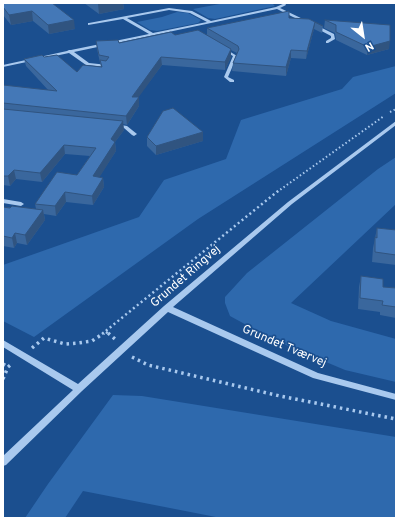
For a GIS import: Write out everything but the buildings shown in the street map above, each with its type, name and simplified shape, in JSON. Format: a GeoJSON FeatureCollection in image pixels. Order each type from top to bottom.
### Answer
{"type":"FeatureCollection","features":[{"type":"Feature","properties":{"kind":"street"},"geometry":{"type":"LineString","coordinates":[[3,66],[277,8],[285,4]]}},
{"type":"Feature","properties":{"kind":"street"},"geometry":{"type":"LineString","coordinates":[[277,8],[333,35],[333,39],[328,42]]}},
{"type":"Feature","properties":{"kind":"street"},"geometry":{"type":"LineString","coordinates":[[89,24],[170,9],[191,12],[210,22]]}},
{"type":"Feature","properties":{"kind":"street"},"geometry":{"type":"LineString","coordinates":[[124,18],[152,34]]}},
{"type":"Feature","properties":{"kind":"street"},"geometry":{"type":"LineString","coordinates":[[187,27],[193,31]]}},
{"type":"Feature","properties":{"kind":"street"},"geometry":{"type":"LineString","coordinates":[[217,45],[235,56],[226,77],[232,81]]}},
{"type":"Feature","properties":{"kind":"street"},"geometry":{"type":"LineString","coordinates":[[69,51],[88,64],[106,66]]}},
{"type":"Feature","properties":{"kind":"street","name":"Grundet Ringvej"},"geometry":{"type":"LineString","coordinates":[[3,462],[79,388],[167,308],[290,203],[396,123]]}},
{"type":"Feature","properties":{"kind":"street"},"geometry":{"type":"LineString","coordinates":[[110,125],[125,127],[134,134]]}},
{"type":"Feature","properties":{"kind":"street"},"geometry":{"type":"LineString","coordinates":[[3,201],[21,204]]}},
{"type":"Feature","properties":{"kind":"street","name":"Grundet Tværvej"},"geometry":{"type":"LineString","coordinates":[[167,308],[316,376],[396,397]]}},
{"type":"Feature","properties":{"kind":"street"},"geometry":{"type":"LineString","coordinates":[[3,343],[79,388]]}},
{"type":"Feature","properties":{"kind":"path"},"geometry":{"type":"LineString","coordinates":[[3,379],[8,367],[44,338],[65,344],[78,343],[92,341],[106,332],[279,190],[370,125],[396,109]]}},
{"type":"Feature","properties":{"kind":"path"},"geometry":{"type":"LineString","coordinates":[[106,332],[124,347],[131,356],[148,364],[280,396],[396,419]]}},
{"type":"Feature","properties":{"kind":"path"},"geometry":{"type":"LineString","coordinates":[[3,364],[8,367]]}},
{"type":"Feature","properties":{"kind":"shaded area"},"geometry":{"type":"Polygon","coordinates":[[[225,3],[272,3],[275,6],[215,19],[208,18],[193,9],[225,3]]]}},
{"type":"Feature","properties":{"kind":"shaded area"},"geometry":{"type":"Polygon","coordinates":[[[177,12],[188,13],[201,20],[198,23],[157,31],[150,30],[137,22],[162,17],[177,12]]]}},
{"type":"Feature","properties":{"kind":"shaded area"},"geometry":{"type":"Polygon","coordinates":[[[396,66],[396,93],[198,219],[34,337],[3,321],[3,265],[139,217],[164,180],[226,159],[241,120],[342,89],[353,77],[396,66]]]}},
{"type":"Feature","properties":{"kind":"shaded area"},"geometry":{"type":"Polygon","coordinates":[[[396,157],[396,204],[291,303],[331,321],[396,339],[396,382],[345,370],[274,340],[230,316],[225,303],[225,297],[247,273],[378,169],[396,157]]]}},
{"type":"Feature","properties":{"kind":"shaded area"},"geometry":{"type":"Polygon","coordinates":[[[113,395],[142,396],[396,437],[396,518],[221,518],[83,491],[65,518],[25,518],[113,395]]]}}]}
